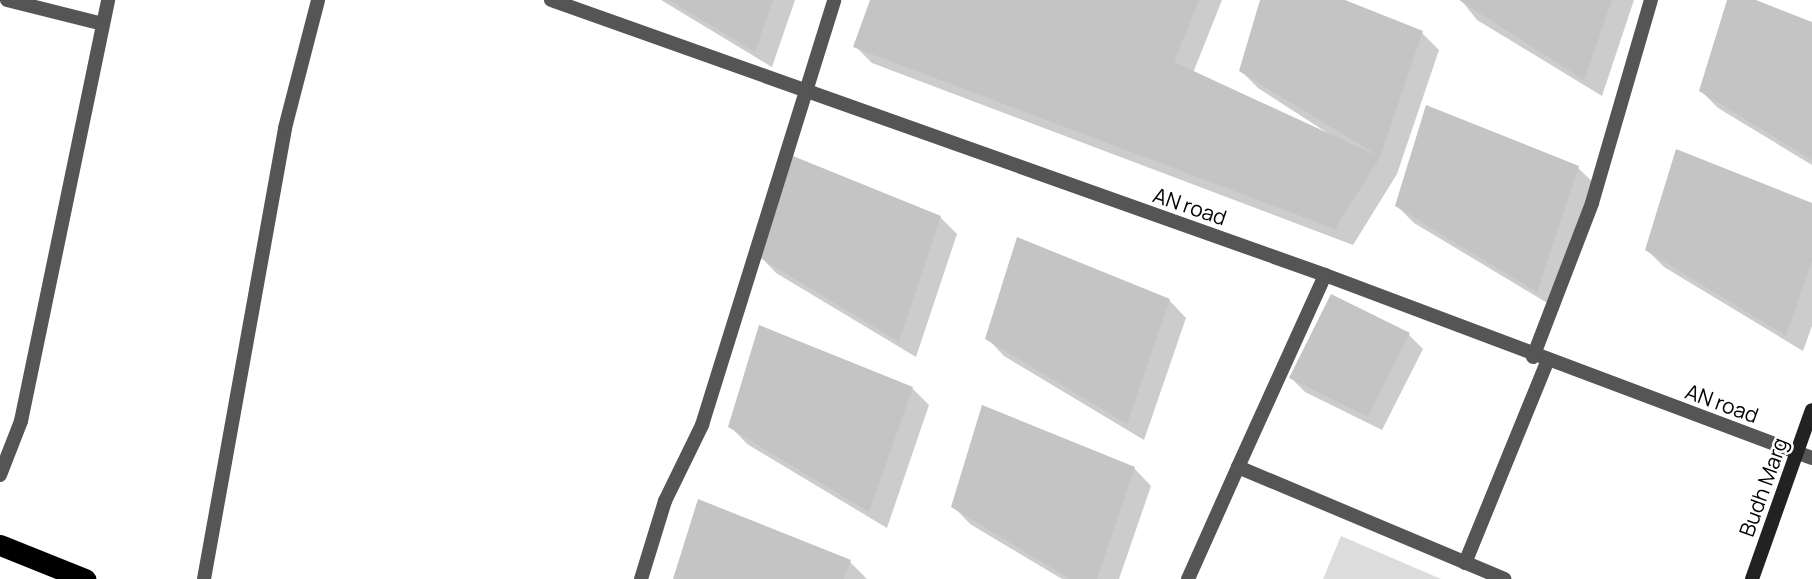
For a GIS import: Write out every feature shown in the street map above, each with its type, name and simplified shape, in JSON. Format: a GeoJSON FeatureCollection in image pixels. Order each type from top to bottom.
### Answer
{"type":"FeatureCollection","features":[{"type":"Feature","properties":{"kind":"highway"},"geometry":{"type":"LineString","coordinates":[[0,545],[85,579]]}},
{"type":"Feature","properties":{"kind":"street"},"geometry":{"type":"LineString","coordinates":[[7,0],[103,24]]}},
{"type":"Feature","properties":{"kind":"street"},"geometry":{"type":"LineString","coordinates":[[0,475],[21,421],[108,0]]}},
{"type":"Feature","properties":{"kind":"street"},"geometry":{"type":"LineString","coordinates":[[204,579],[285,128],[318,0]]}},
{"type":"Feature","properties":{"kind":"street","name":"AN road"},"geometry":{"type":"LineString","coordinates":[[551,0],[1325,275],[1540,359],[1805,455]]}},
{"type":"Feature","properties":{"kind":"street"},"geometry":{"type":"LineString","coordinates":[[640,579],[665,501],[702,425],[834,0]]}},
{"type":"Feature","properties":{"kind":"street"},"geometry":{"type":"LineString","coordinates":[[1465,563],[1540,359],[1592,203],[1651,0]]}},
{"type":"Feature","properties":{"kind":"street"},"geometry":{"type":"LineString","coordinates":[[1188,579],[1325,275]]}},
{"type":"Feature","properties":{"kind":"street","name":"Budh Marg"},"geometry":{"type":"LineString","coordinates":[[1752,579],[1805,455],[1812,410]]}},
{"type":"Feature","properties":{"kind":"street"},"geometry":{"type":"LineString","coordinates":[[1238,467],[1504,579]]}},
{"type":"Feature","properties":{"kind":"shaded area"},"geometry":{"type":"Polygon","coordinates":[[[1341,536],[1441,579],[1323,579],[1341,536]]]}},
{"type":"Feature","properties":{"kind":"building"},"geometry":{"type":"Polygon","coordinates":[[[669,0],[773,0],[755,52],[669,0]]]}},
{"type":"Feature","properties":{"kind":"building"},"geometry":{"type":"Polygon","coordinates":[[[870,0],[1199,0],[1174,62],[1380,157],[1335,229],[853,47],[870,0]]]}},
{"type":"Feature","properties":{"kind":"building"},"geometry":{"type":"Polygon","coordinates":[[[1260,0],[1345,0],[1423,31],[1380,157],[1239,71],[1260,0]]]}},
{"type":"Feature","properties":{"kind":"building"},"geometry":{"type":"Polygon","coordinates":[[[1459,0],[1612,0],[1584,80],[1459,0]]]}},
{"type":"Feature","properties":{"kind":"building"},"geometry":{"type":"Polygon","coordinates":[[[1727,0],[1756,0],[1812,22],[1812,160],[1699,91],[1727,0]]]}},
{"type":"Feature","properties":{"kind":"building"},"geometry":{"type":"Polygon","coordinates":[[[1426,105],[1579,166],[1537,292],[1395,206],[1426,105]]]}},
{"type":"Feature","properties":{"kind":"building"},"geometry":{"type":"Polygon","coordinates":[[[1676,149],[1812,203],[1812,261],[1786,336],[1645,250],[1676,149]]]}},
{"type":"Feature","properties":{"kind":"building"},"geometry":{"type":"Polygon","coordinates":[[[788,154],[941,216],[899,342],[757,256],[788,154]]]}},
{"type":"Feature","properties":{"kind":"building"},"geometry":{"type":"Polygon","coordinates":[[[1017,237],[1170,299],[1127,424],[985,339],[1017,237]]]}},
{"type":"Feature","properties":{"kind":"building"},"geometry":{"type":"Polygon","coordinates":[[[1331,294],[1410,333],[1368,417],[1289,378],[1331,294]]]}},
{"type":"Feature","properties":{"kind":"building"},"geometry":{"type":"Polygon","coordinates":[[[759,325],[913,387],[869,512],[728,427],[759,325]]]}},
{"type":"Feature","properties":{"kind":"building"},"geometry":{"type":"Polygon","coordinates":[[[982,405],[1135,467],[1097,579],[1070,579],[951,507],[982,405]]]}},
{"type":"Feature","properties":{"kind":"building"},"geometry":{"type":"Polygon","coordinates":[[[698,499],[851,560],[844,579],[673,579],[698,499]]]}}]}
